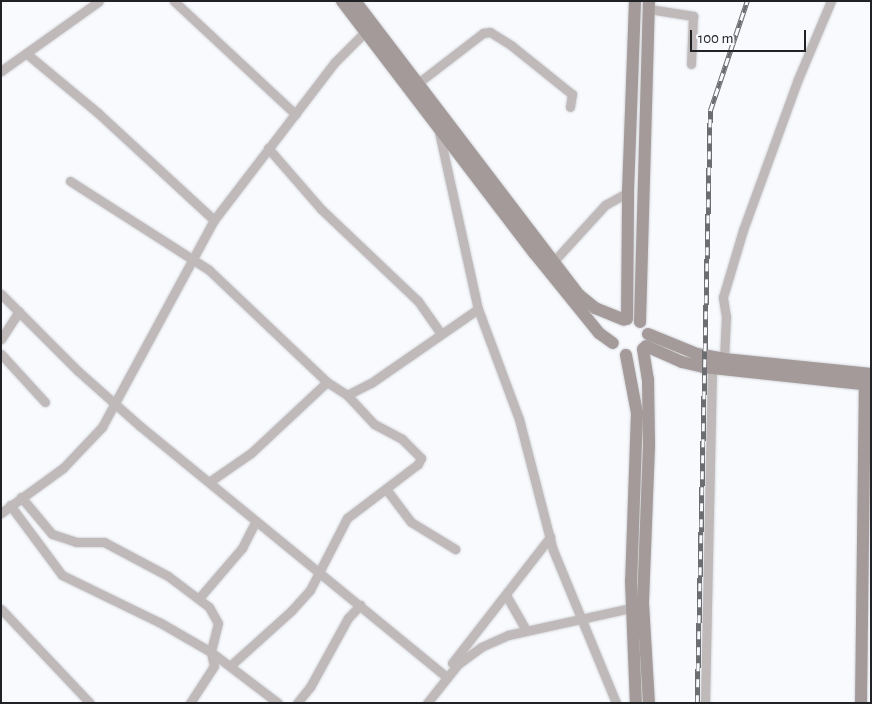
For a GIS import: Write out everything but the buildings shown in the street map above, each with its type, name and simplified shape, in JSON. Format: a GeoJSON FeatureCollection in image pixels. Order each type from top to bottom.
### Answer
{"type":"FeatureCollection","features":[{"type":"Feature","properties":{"kind":"street"},"geometry":{"type":"LineString","coordinates":[[174,1],[295,114]]}},
{"type":"Feature","properties":{"kind":"street"},"geometry":{"type":"LineString","coordinates":[[342,1],[535,254],[599,333],[626,355],[637,413],[631,608],[636,703]]}},
{"type":"Feature","properties":{"kind":"street"},"geometry":{"type":"LineString","coordinates":[[355,1],[552,262],[587,302],[630,320]]}},
{"type":"Feature","properties":{"kind":"street"},"geometry":{"type":"LineString","coordinates":[[635,1],[628,192],[630,320],[646,343],[682,362],[712,368],[869,381]]}},
{"type":"Feature","properties":{"kind":"street"},"geometry":{"type":"LineString","coordinates":[[724,359],[726,317],[724,297],[743,230],[798,79],[831,1]]}},
{"type":"Feature","properties":{"kind":"street"},"geometry":{"type":"LineString","coordinates":[[1,71],[27,54],[93,3]]}},
{"type":"Feature","properties":{"kind":"street"},"geometry":{"type":"LineString","coordinates":[[630,320],[649,5],[692,16],[691,64]]}},
{"type":"Feature","properties":{"kind":"street"},"geometry":{"type":"LineString","coordinates":[[1,513],[83,450],[115,404],[214,220],[335,62],[366,32]]}},
{"type":"Feature","properties":{"kind":"street"},"geometry":{"type":"LineString","coordinates":[[418,84],[484,34],[490,32],[512,46],[572,94],[570,107]]}},
{"type":"Feature","properties":{"kind":"street"},"geometry":{"type":"LineString","coordinates":[[27,54],[98,112],[214,220]]}},
{"type":"Feature","properties":{"kind":"street"},"geometry":{"type":"LineString","coordinates":[[439,129],[478,309],[519,419],[550,537],[579,617],[616,703]]}},
{"type":"Feature","properties":{"kind":"street"},"geometry":{"type":"LineString","coordinates":[[268,148],[321,209],[418,301],[440,333]]}},
{"type":"Feature","properties":{"kind":"street"},"geometry":{"type":"LineString","coordinates":[[70,181],[209,270],[327,382],[347,395],[374,424],[402,439],[421,458],[418,464],[347,518],[321,574],[291,611],[230,666]]}},
{"type":"Feature","properties":{"kind":"street"},"geometry":{"type":"LineString","coordinates":[[552,262],[605,205],[628,192]]}},
{"type":"Feature","properties":{"kind":"street"},"geometry":{"type":"LineString","coordinates":[[1,294],[115,404],[445,676]]}},
{"type":"Feature","properties":{"kind":"street"},"geometry":{"type":"LineString","coordinates":[[603,310],[629,298]]}},
{"type":"Feature","properties":{"kind":"street"},"geometry":{"type":"LineString","coordinates":[[347,395],[371,383],[440,333],[478,309]]}},
{"type":"Feature","properties":{"kind":"street"},"geometry":{"type":"LineString","coordinates":[[1,339],[19,311]]}},
{"type":"Feature","properties":{"kind":"street"},"geometry":{"type":"LineString","coordinates":[[613,343],[613,329],[630,320]]}},
{"type":"Feature","properties":{"kind":"street"},"geometry":{"type":"LineString","coordinates":[[646,343],[649,446],[643,603],[649,703]]}},
{"type":"Feature","properties":{"kind":"street"},"geometry":{"type":"LineString","coordinates":[[626,355],[646,343],[724,359],[869,381]]}},
{"type":"Feature","properties":{"kind":"street"},"geometry":{"type":"LineString","coordinates":[[1,354],[45,402]]}},
{"type":"Feature","properties":{"kind":"street"},"geometry":{"type":"LineString","coordinates":[[704,703],[712,368]]}},
{"type":"Feature","properties":{"kind":"street"},"geometry":{"type":"LineString","coordinates":[[861,703],[869,381]]}},
{"type":"Feature","properties":{"kind":"street"},"geometry":{"type":"LineString","coordinates":[[209,482],[251,453],[327,382]]}},
{"type":"Feature","properties":{"kind":"street"},"geometry":{"type":"LineString","coordinates":[[386,489],[411,522],[455,549]]}},
{"type":"Feature","properties":{"kind":"street"},"geometry":{"type":"LineString","coordinates":[[22,498],[52,534],[76,542],[104,542],[168,576],[200,597],[218,622],[211,652],[214,666],[190,703]]}},
{"type":"Feature","properties":{"kind":"street"},"geometry":{"type":"LineString","coordinates":[[10,505],[62,575],[159,622],[211,652],[278,703]]}},
{"type":"Feature","properties":{"kind":"street"},"geometry":{"type":"LineString","coordinates":[[200,597],[242,548],[256,522]]}},
{"type":"Feature","properties":{"kind":"street"},"geometry":{"type":"LineString","coordinates":[[427,703],[445,676],[550,537]]}},
{"type":"Feature","properties":{"kind":"street"},"geometry":{"type":"LineString","coordinates":[[506,595],[526,630]]}},
{"type":"Feature","properties":{"kind":"street"},"geometry":{"type":"LineString","coordinates":[[297,703],[310,687],[348,618],[360,605]]}},
{"type":"Feature","properties":{"kind":"street"},"geometry":{"type":"LineString","coordinates":[[445,676],[481,647],[526,630],[579,617],[631,608]]}},
{"type":"Feature","properties":{"kind":"street"},"geometry":{"type":"LineString","coordinates":[[1,609],[90,703]]}},
{"type":"Feature","properties":{"kind":"railway"},"geometry":{"type":"LineString","coordinates":[[697,703],[710,111],[747,1]]}}]}
